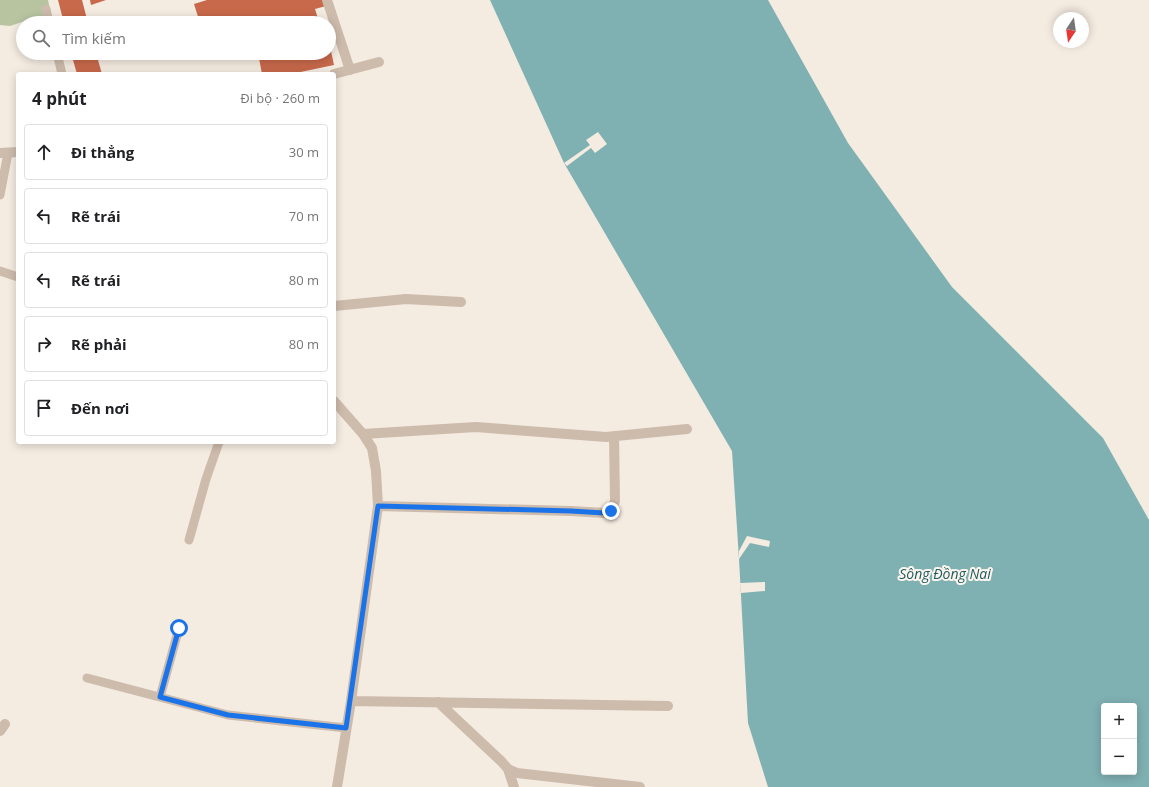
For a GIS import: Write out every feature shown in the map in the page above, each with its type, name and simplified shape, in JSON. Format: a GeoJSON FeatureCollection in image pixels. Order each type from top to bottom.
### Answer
{"type":"FeatureCollection","features":[{"type":"Feature","properties":{"kind":"street"},"geometry":{"type":"LineString","coordinates":[[327,0],[332,16]]}},
{"type":"Feature","properties":{"kind":"street"},"geometry":{"type":"LineString","coordinates":[[336,27],[350,70]]}},
{"type":"Feature","properties":{"kind":"street"},"geometry":{"type":"LineString","coordinates":[[336,74],[379,62]]}},
{"type":"Feature","properties":{"kind":"street"},"geometry":{"type":"LineString","coordinates":[[336,306],[406,299],[460,302]]}},
{"type":"Feature","properties":{"kind":"street"},"geometry":{"type":"LineString","coordinates":[[336,403],[363,434],[372,448],[376,471],[378,506],[351,701],[337,787]]}},
{"type":"Feature","properties":{"kind":"street"},"geometry":{"type":"LineString","coordinates":[[363,434],[476,427],[606,437],[687,429]]}},
{"type":"Feature","properties":{"kind":"street"},"geometry":{"type":"LineString","coordinates":[[378,506],[604,513],[611,511],[616,501],[614,436]]}},
{"type":"Feature","properties":{"kind":"street"},"geometry":{"type":"LineString","coordinates":[[351,701],[668,706]]}},
{"type":"Feature","properties":{"kind":"street"},"geometry":{"type":"LineString","coordinates":[[438,702],[508,768],[517,773],[640,787]]}},
{"type":"Feature","properties":{"kind":"street"},"geometry":{"type":"LineString","coordinates":[[508,768],[514,787]]}},
{"type":"Feature","properties":{"kind":"lane"},"geometry":{"type":"LineString","coordinates":[[46,9],[48,16]]}},
{"type":"Feature","properties":{"kind":"lane"},"geometry":{"type":"LineString","coordinates":[[59,60],[62,72]]}},
{"type":"Feature","properties":{"kind":"lane"},"geometry":{"type":"LineString","coordinates":[[0,195],[9,152]]}},
{"type":"Feature","properties":{"kind":"lane"},"geometry":{"type":"LineString","coordinates":[[0,271],[16,276]]}},
{"type":"Feature","properties":{"kind":"lane"},"geometry":{"type":"LineString","coordinates":[[189,540],[206,479],[218,444]]}},
{"type":"Feature","properties":{"kind":"lane"},"geometry":{"type":"LineString","coordinates":[[160,697],[179,628]]}},
{"type":"Feature","properties":{"kind":"lane"},"geometry":{"type":"LineString","coordinates":[[87,678],[228,715],[346,728]]}},
{"type":"Feature","properties":{"kind":"green space"},"geometry":{"type":"Polygon","coordinates":[[[0,0],[48,0],[51,16],[16,16],[16,24],[10,26],[0,25],[0,0]]]}},
{"type":"Feature","properties":{"kind":"water","name":"Sông Đồng Nai"},"geometry":{"type":"Polygon","coordinates":[[[490,0],[768,0],[848,143],[952,287],[1103,438],[1149,520],[1149,787],[768,787],[748,723],[732,451],[564,163],[490,0]]]}},
{"type":"Feature","properties":{"kind":"pier"},"geometry":{"type":"Polygon","coordinates":[[[598,132],[607,144],[595,153],[591,148],[567,166],[564,163],[590,145],[586,140],[598,132]]]}},
{"type":"Feature","properties":{"kind":"pier"},"geometry":{"type":"Polygon","coordinates":[[[747,536],[770,541],[769,547],[750,543],[739,559],[739,551],[747,536]]]}},
{"type":"Feature","properties":{"kind":"pier"},"geometry":{"type":"Polygon","coordinates":[[[765,582],[765,591],[741,593],[740,583],[765,582]]]}},
{"type":"Feature","properties":{"kind":"building"},"geometry":{"type":"Polygon","coordinates":[[[58,0],[82,0],[86,16],[62,16],[58,0]]]}},
{"type":"Feature","properties":{"kind":"building"},"geometry":{"type":"Polygon","coordinates":[[[90,0],[106,0],[91,5],[90,0]]]}},
{"type":"Feature","properties":{"kind":"building"},"geometry":{"type":"Polygon","coordinates":[[[207,0],[324,0],[326,6],[315,9],[317,16],[198,16],[194,4],[207,0]]]}},
{"type":"Feature","properties":{"kind":"building"},"geometry":{"type":"Polygon","coordinates":[[[73,60],[98,60],[101,72],[76,72],[73,60]]]}},
{"type":"Feature","properties":{"kind":"building"},"geometry":{"type":"Polygon","coordinates":[[[259,60],[333,60],[334,65],[301,72],[262,72],[259,60]]]}},
{"type":"Feature","properties":{"kind":"route"},"geometry":{"type":"LineString","coordinates":[[179,628],[160,697],[228,715],[346,728],[378,506],[604,513],[611,511]]}}]}
